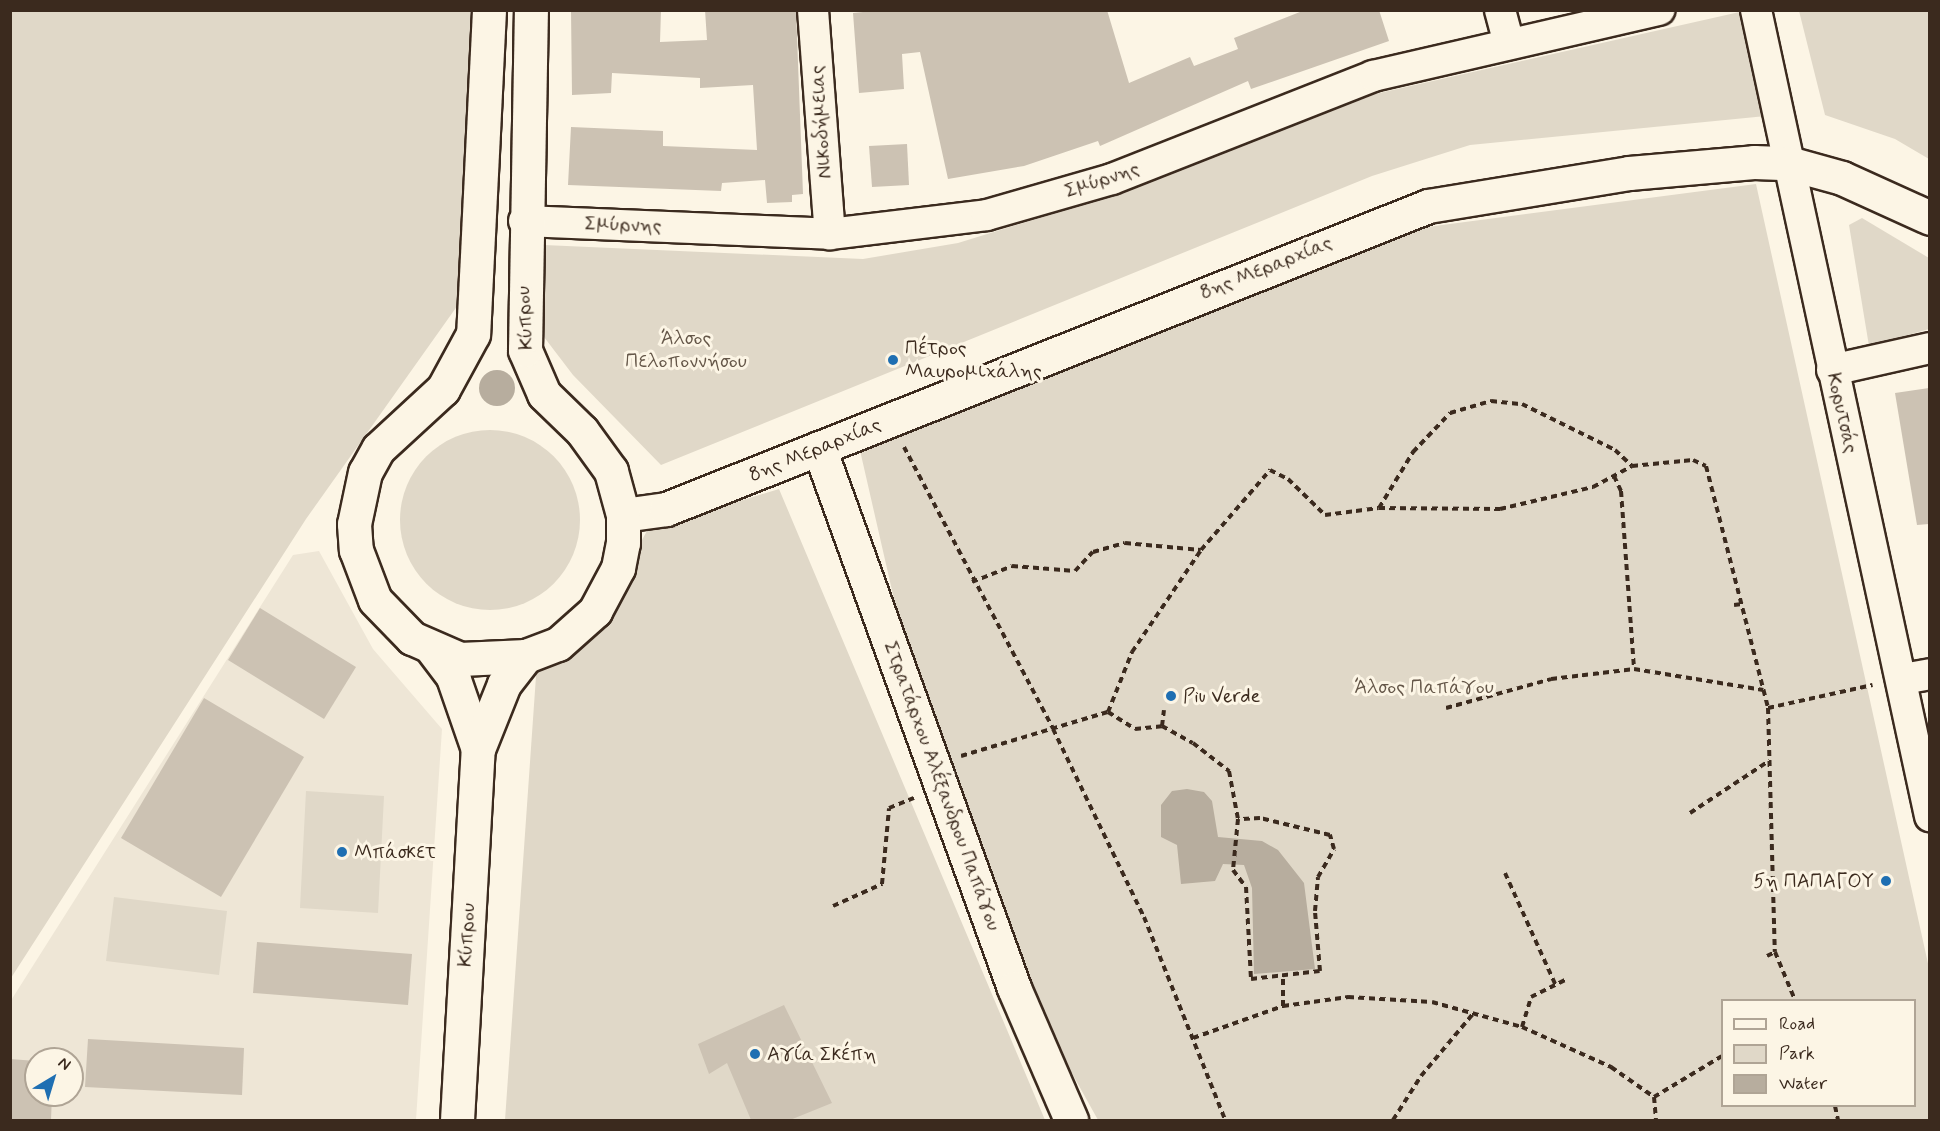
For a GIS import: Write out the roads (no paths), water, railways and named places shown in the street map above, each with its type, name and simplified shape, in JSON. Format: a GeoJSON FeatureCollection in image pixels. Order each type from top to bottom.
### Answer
{"type":"FeatureCollection","features":[{"type":"Feature","properties":{"kind":"street","name":"Κύπρου"},"geometry":{"type":"LineString","coordinates":[[478,749],[453,677],[433,650],[392,620],[375,600],[358,559],[354,524],[365,472],[378,449],[443,389],[473,334],[489,10]]}},
{"type":"Feature","properties":{"kind":"street","name":"Κύπρου"},"geometry":{"type":"LineString","coordinates":[[433,650],[487,662],[526,656],[558,644],[595,611],[618,568],[623,515],[611,471],[599,449],[532,375],[522,326],[531,10]]}},
{"type":"Feature","properties":{"kind":"street","name":"Νικοδήμειας"},"geometry":{"type":"LineString","coordinates":[[813,10],[830,234]]}},
{"type":"Feature","properties":{"kind":"street"},"geometry":{"type":"LineString","coordinates":[[1500,10],[1509,44]]}},
{"type":"Feature","properties":{"kind":"street","name":"Σμύρνης"},"geometry":{"type":"LineString","coordinates":[[524,221],[830,234],[987,215],[1112,179],[1373,76],[1660,10]]}},
{"type":"Feature","properties":{"kind":"street","name":"Κορυτσάς"},"geometry":{"type":"LineString","coordinates":[[1756,10],[1832,370],[1916,676],[1929,816]]}},
{"type":"Feature","properties":{"kind":"street","name":"8ης Μεραρχίας"},"geometry":{"type":"LineString","coordinates":[[623,515],[666,509],[1428,206],[1629,172],[1788,163],[1842,178],[1929,218]]}},
{"type":"Feature","properties":{"kind":"street"},"geometry":{"type":"LineString","coordinates":[[1832,370],[1929,348]]}},
{"type":"Feature","properties":{"kind":"street","name":"Στρατάρχου Αλέξανδρου Παπάγου"},"geometry":{"type":"LineString","coordinates":[[819,448],[1014,988],[1071,1120]]}},
{"type":"Feature","properties":{"kind":"street","name":"Κύπρου"},"geometry":{"type":"LineString","coordinates":[[457,1120],[478,749],[492,707],[526,656]]}},
{"type":"Feature","properties":{"kind":"water"},"geometry":{"type":"Polygon","coordinates":[[[497,370],[510,375],[515,388],[510,401],[497,406],[484,401],[479,388],[484,375],[497,370]]]}},
{"type":"Feature","properties":{"kind":"water"},"geometry":{"type":"Polygon","coordinates":[[[1187,789],[1204,792],[1212,801],[1218,837],[1262,841],[1278,850],[1304,883],[1315,969],[1254,974],[1252,888],[1244,865],[1223,864],[1215,881],[1181,884],[1177,845],[1161,837],[1161,805],[1172,791],[1187,789]]]}},
{"type":"Feature","properties":{"kind":"place","name":"Πέτρος Μαυρομιχάλης"},"geometry":{"type":"Point","coordinates":[893,360]}},
{"type":"Feature","properties":{"kind":"place","name":"Piu Verde"},"geometry":{"type":"Point","coordinates":[1171,696]}},
{"type":"Feature","properties":{"kind":"place","name":"Μπάσκετ"},"geometry":{"type":"Point","coordinates":[342,852]}},
{"type":"Feature","properties":{"kind":"place","name":"5η ΠΑΠΑΓΟΥ"},"geometry":{"type":"Point","coordinates":[1886,881]}},
{"type":"Feature","properties":{"kind":"place","name":"Αγία Σκέπη"},"geometry":{"type":"Point","coordinates":[755,1054]}},
{"type":"Feature","properties":{"kind":"park label","name":"Άλσος Πελοποννήσου"},"geometry":{"type":"Point","coordinates":[686,350]}},
{"type":"Feature","properties":{"kind":"park label","name":"Άλσος Παπάγου"},"geometry":{"type":"Point","coordinates":[1424,687]}}]}
